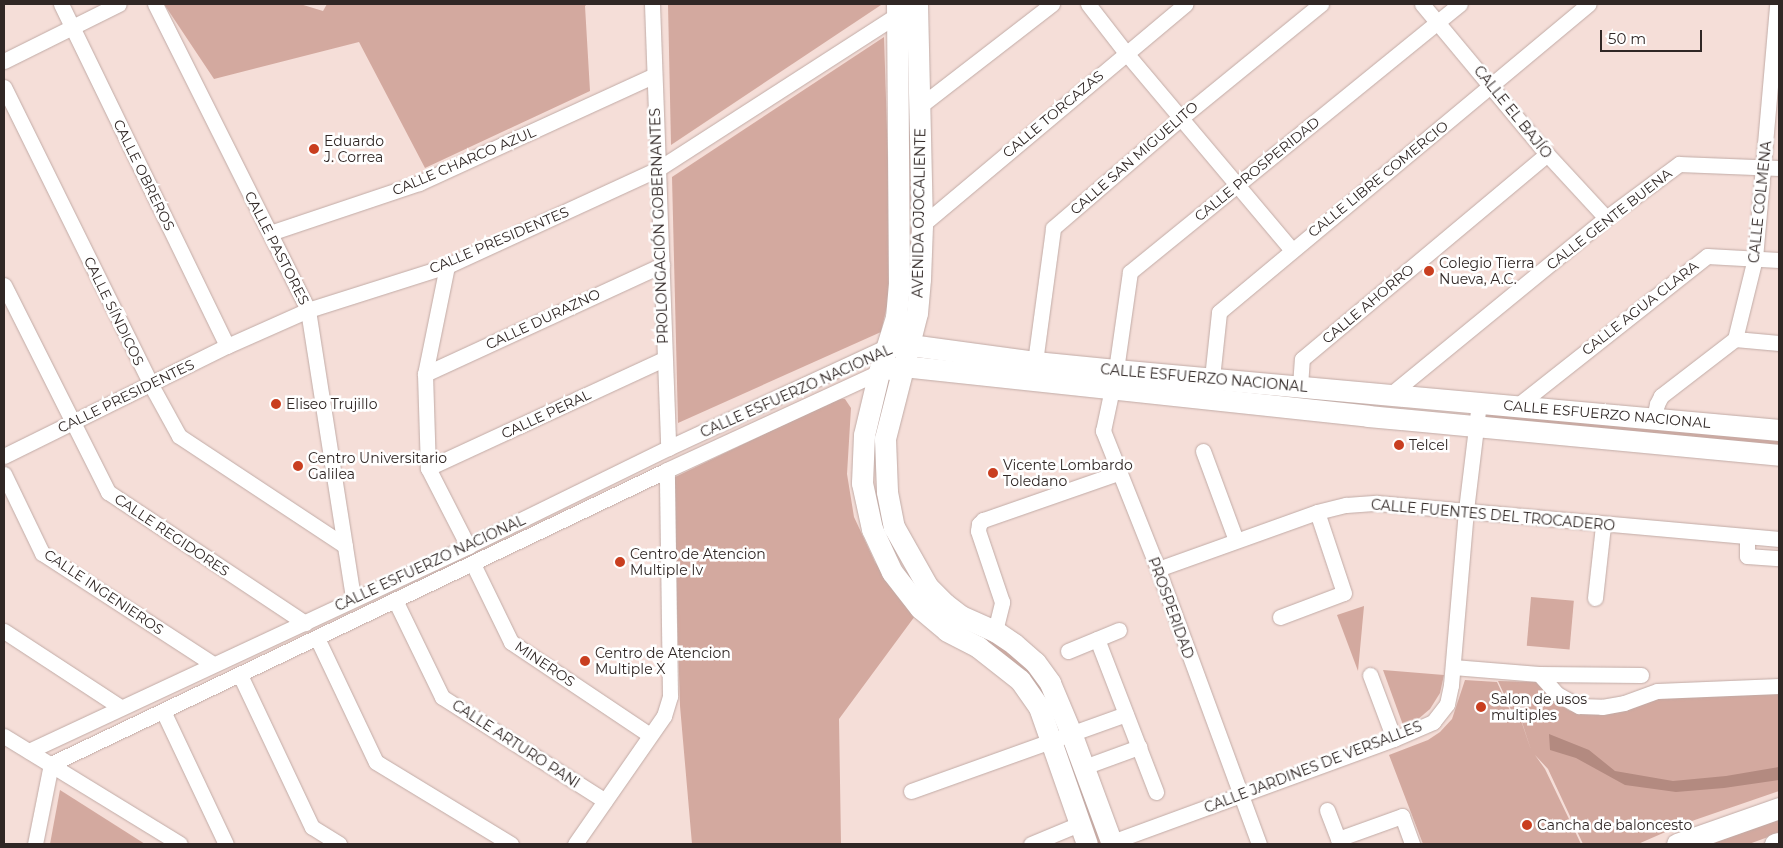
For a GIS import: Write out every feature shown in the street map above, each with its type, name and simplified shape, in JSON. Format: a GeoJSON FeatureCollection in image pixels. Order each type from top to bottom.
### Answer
{"type":"FeatureCollection","features":[{"type":"Feature","properties":{"kind":"main road","name":"AVENIDA OJOCALIENTE"},"geometry":{"type":"LineString","coordinates":[[916,4],[922,225],[917,313],[885,439],[887,492],[894,527],[913,563],[934,593],[960,616],[995,631],[1035,662],[1050,684],[1071,733],[1112,843]]}},
{"type":"Feature","properties":{"kind":"main road","name":"AVENIDA OJOCALIENTE"},"geometry":{"type":"LineString","coordinates":[[897,10],[899,283],[896,317],[879,372],[864,435],[862,483],[872,529],[892,572],[920,608],[947,631],[978,647],[1020,680],[1039,707],[1086,844]]}},
{"type":"Feature","properties":{"kind":"main road","name":"CALLE ESFUERZO NACIONAL"},"geometry":{"type":"LineString","coordinates":[[888,346],[910,345],[1035,362],[1114,380],[1212,378],[1779,430]]}},
{"type":"Feature","properties":{"kind":"main road","name":"CALLE ESFUERZO NACIONAL"},"geometry":{"type":"LineString","coordinates":[[879,372],[903,366],[1114,380],[1476,427],[1779,455]]}},
{"type":"Feature","properties":{"kind":"main road"},"geometry":{"type":"LineString","coordinates":[[1677,844],[1779,808]]}},
{"type":"Feature","properties":{"kind":"main road"},"geometry":{"type":"LineString","coordinates":[[1775,844],[1779,843]]}},
{"type":"Feature","properties":{"kind":"street","name":"CALLE OBREROS"},"geometry":{"type":"LineString","coordinates":[[61,4],[227,346]]}},
{"type":"Feature","properties":{"kind":"street"},"geometry":{"type":"LineString","coordinates":[[4,61],[119,4]]}},
{"type":"Feature","properties":{"kind":"street","name":"CALLE PASTORES"},"geometry":{"type":"LineString","coordinates":[[155,4],[308,310],[353,599]]}},
{"type":"Feature","properties":{"kind":"street","name":"PROLONGACIÓN GOBERNANTES"},"geometry":{"type":"LineString","coordinates":[[652,4],[653,76],[668,448]]}},
{"type":"Feature","properties":{"kind":"street","name":"CALLE PRESIDENTES"},"geometry":{"type":"LineString","coordinates":[[4,456],[227,346],[308,310],[447,266],[658,169],[897,10],[916,4]]}},
{"type":"Feature","properties":{"kind":"street"},"geometry":{"type":"LineString","coordinates":[[920,106],[1052,4]]}},
{"type":"Feature","properties":{"kind":"street"},"geometry":{"type":"LineString","coordinates":[[1088,4],[1126,53],[1292,250]]}},
{"type":"Feature","properties":{"kind":"street","name":"CALLE TORCAZAS"},"geometry":{"type":"LineString","coordinates":[[922,225],[1185,4]]}},
{"type":"Feature","properties":{"kind":"street","name":"CALLE SAN MIGUELITO"},"geometry":{"type":"LineString","coordinates":[[1035,362],[1053,228],[1180,118],[1321,4]]}},
{"type":"Feature","properties":{"kind":"street","name":"CALLE EL BAJÍO"},"geometry":{"type":"LineString","coordinates":[[1422,4],[1493,86],[1547,154],[1606,218]]}},
{"type":"Feature","properties":{"kind":"street","name":"CALLE PROSPERIDAD"},"geometry":{"type":"LineString","coordinates":[[1114,380],[1130,272],[1460,4]]}},
{"type":"Feature","properties":{"kind":"street","name":"CALLE LIBRE COMERCIO"},"geometry":{"type":"LineString","coordinates":[[1212,378],[1219,312],[1493,86],[1589,4]]}},
{"type":"Feature","properties":{"kind":"street","name":"CALLE COLMENA"},"geometry":{"type":"LineString","coordinates":[[1735,339],[1755,258],[1772,167],[1777,4]]}},
{"type":"Feature","properties":{"kind":"street","name":"CALLE CHARCO AZUL"},"geometry":{"type":"LineString","coordinates":[[270,234],[419,183],[653,76]]}},
{"type":"Feature","properties":{"kind":"street","name":"CALLE SÍNDICOS"},"geometry":{"type":"LineString","coordinates":[[4,87],[151,385],[179,436],[345,546]]}},
{"type":"Feature","properties":{"kind":"street","name":"CALLE AHORRO"},"geometry":{"type":"LineString","coordinates":[[1300,386],[1302,359],[1547,154]]}},
{"type":"Feature","properties":{"kind":"street","name":"CALLE GENTE BUENA"},"geometry":{"type":"LineString","coordinates":[[1391,394],[1606,218],[1679,164],[1772,167]]}},
{"type":"Feature","properties":{"kind":"street","name":"CALLE AGUA CLARA"},"geometry":{"type":"LineString","coordinates":[[1517,406],[1707,256],[1779,260]]}},
{"type":"Feature","properties":{"kind":"street","name":"CALLE DURAZNO"},"geometry":{"type":"LineString","coordinates":[[425,374],[662,265]]}},
{"type":"Feature","properties":{"kind":"street"},"geometry":{"type":"LineString","coordinates":[[447,266],[425,374],[428,468],[468,546]]}},
{"type":"Feature","properties":{"kind":"street","name":"CALLE REGIDORES"},"geometry":{"type":"LineString","coordinates":[[4,285],[72,424],[108,492],[305,623]]}},
{"type":"Feature","properties":{"kind":"street"},"geometry":{"type":"LineString","coordinates":[[1654,418],[1661,396],[1735,339],[1779,343]]}},
{"type":"Feature","properties":{"kind":"street","name":"CALLE ESFUERZO NACIONAL"},"geometry":{"type":"LineString","coordinates":[[29,751],[212,664],[305,623],[668,448],[888,346]]}},
{"type":"Feature","properties":{"kind":"street","name":"CALLE PERAL"},"geometry":{"type":"LineString","coordinates":[[428,468],[664,359]]}},
{"type":"Feature","properties":{"kind":"street","name":"CALLE ESFUERZO NACIONAL"},"geometry":{"type":"LineString","coordinates":[[51,764],[667,470],[879,372]]}},
{"type":"Feature","properties":{"kind":"street","name":"PROSPERIDAD"},"geometry":{"type":"LineString","coordinates":[[1114,380],[1103,431],[1118,473],[1158,569],[1259,844]]}},
{"type":"Feature","properties":{"kind":"street","name":"CALLE JARDINES DE VERSALLES"},"geometry":{"type":"LineString","coordinates":[[1112,843],[1394,739],[1433,722],[1447,704],[1454,667],[1466,510],[1478,402]]}},
{"type":"Feature","properties":{"kind":"street"},"geometry":{"type":"LineString","coordinates":[[1203,451],[1236,540]]}},
{"type":"Feature","properties":{"kind":"street"},"geometry":{"type":"LineString","coordinates":[[575,844],[664,716],[670,696],[667,470]]}},
{"type":"Feature","properties":{"kind":"street"},"geometry":{"type":"LineString","coordinates":[[995,631],[1002,602],[978,531],[983,520],[1118,473]]}},
{"type":"Feature","properties":{"kind":"street","name":"CALLE INGENIEROS"},"geometry":{"type":"LineString","coordinates":[[4,474],[42,553],[212,664]]}},
{"type":"Feature","properties":{"kind":"street","name":"CALLE FUENTES DEL TROCADERO"},"geometry":{"type":"LineString","coordinates":[[1158,569],[1317,512],[1346,505],[1377,503],[1779,540]]}},
{"type":"Feature","properties":{"kind":"street"},"geometry":{"type":"LineString","coordinates":[[1280,617],[1344,593],[1317,512]]}},
{"type":"Feature","properties":{"kind":"street"},"geometry":{"type":"LineString","coordinates":[[1595,598],[1603,525]]}},
{"type":"Feature","properties":{"kind":"street"},"geometry":{"type":"LineString","coordinates":[[1747,537],[1748,556],[1779,558]]}},
{"type":"Feature","properties":{"kind":"street","name":"MINEROS"},"geometry":{"type":"LineString","coordinates":[[473,564],[511,642],[650,735]]}},
{"type":"Feature","properties":{"kind":"street","name":"CALLE ARTURO PANI"},"geometry":{"type":"LineString","coordinates":[[395,600],[442,697],[605,801]]}},
{"type":"Feature","properties":{"kind":"street"},"geometry":{"type":"LineString","coordinates":[[4,630],[120,707]]}},
{"type":"Feature","properties":{"kind":"street"},"geometry":{"type":"LineString","coordinates":[[1068,651],[1119,630]]}},
{"type":"Feature","properties":{"kind":"street"},"geometry":{"type":"LineString","coordinates":[[317,638],[376,762],[511,844]]}},
{"type":"Feature","properties":{"kind":"street"},"geometry":{"type":"LineString","coordinates":[[1097,639],[1156,792]]}},
{"type":"Feature","properties":{"kind":"street"},"geometry":{"type":"LineString","coordinates":[[1454,667],[1539,674],[1641,675]]}},
{"type":"Feature","properties":{"kind":"street"},"geometry":{"type":"LineString","coordinates":[[1539,674],[1557,694],[1578,706],[1602,707],[1624,703],[1657,690],[1779,686]]}},
{"type":"Feature","properties":{"kind":"street"},"geometry":{"type":"LineString","coordinates":[[240,675],[312,827],[340,844]]}},
{"type":"Feature","properties":{"kind":"street"},"geometry":{"type":"LineString","coordinates":[[1370,676],[1394,739]]}},
{"type":"Feature","properties":{"kind":"street"},"geometry":{"type":"LineString","coordinates":[[162,711],[226,844]]}},
{"type":"Feature","properties":{"kind":"street"},"geometry":{"type":"LineString","coordinates":[[910,791],[1126,714]]}},
{"type":"Feature","properties":{"kind":"street"},"geometry":{"type":"LineString","coordinates":[[4,736],[180,844]]}},
{"type":"Feature","properties":{"kind":"street"},"geometry":{"type":"LineString","coordinates":[[1084,767],[1139,747]]}},
{"type":"Feature","properties":{"kind":"street"},"geometry":{"type":"LineString","coordinates":[[35,844],[51,764]]}},
{"type":"Feature","properties":{"kind":"street"},"geometry":{"type":"LineString","coordinates":[[1327,810],[1339,842],[1402,816],[1412,844]]}},
{"type":"Feature","properties":{"kind":"street"},"geometry":{"type":"LineString","coordinates":[[1031,844],[1079,824]]}},
{"type":"Feature","properties":{"kind":"shaded area"},"geometry":{"type":"Polygon","coordinates":[[[164,4],[300,4],[323,11],[327,4],[587,4],[585,6],[590,91],[425,168],[359,42],[214,79],[164,4]]]}},
{"type":"Feature","properties":{"kind":"shaded area"},"geometry":{"type":"Polygon","coordinates":[[[668,4],[881,4],[881,5],[671,145],[668,4]]]}},
{"type":"Feature","properties":{"kind":"shaded area"},"geometry":{"type":"Polygon","coordinates":[[[884,37],[892,285],[881,332],[678,423],[672,177],[884,37]]]}},
{"type":"Feature","properties":{"kind":"shaded area"},"geometry":{"type":"Polygon","coordinates":[[[839,398],[845,399],[851,408],[847,474],[854,517],[875,562],[915,616],[839,719],[841,844],[692,844],[680,706],[673,478],[839,398]]]}},
{"type":"Feature","properties":{"kind":"shaded area"},"geometry":{"type":"Polygon","coordinates":[[[1485,409],[1779,435],[1778,449],[1484,423],[1485,409]]]}},
{"type":"Feature","properties":{"kind":"shaded area"},"geometry":{"type":"Polygon","coordinates":[[[1531,597],[1574,601],[1570,650],[1527,646],[1531,597]]]}},
{"type":"Feature","properties":{"kind":"shaded area"},"geometry":{"type":"Polygon","coordinates":[[[1364,606],[1358,671],[1337,615],[1364,606]]]}},
{"type":"Feature","properties":{"kind":"shaded area"},"geometry":{"type":"Polygon","coordinates":[[[964,622],[1005,648],[1034,671],[1058,720],[959,628],[964,622]]]}},
{"type":"Feature","properties":{"kind":"shaded area"},"geometry":{"type":"Polygon","coordinates":[[[1383,670],[1444,675],[1440,693],[1430,709],[1417,720],[1403,725],[1383,670]]]}},
{"type":"Feature","properties":{"kind":"shaded area"},"geometry":{"type":"Polygon","coordinates":[[[1465,680],[1497,682],[1512,715],[1522,723],[1531,750],[1522,722],[1513,714],[1498,681],[1537,682],[1551,699],[1570,711],[1598,713],[1657,697],[1779,693],[1779,791],[1686,823],[1638,844],[1583,844],[1548,769],[1535,755],[1545,769],[1581,844],[1423,844],[1389,755],[1428,740],[1440,732],[1452,719],[1465,680]]]}},
{"type":"Feature","properties":{"kind":"shaded area"},"geometry":{"type":"Polygon","coordinates":[[[1549,734],[1589,750],[1615,771],[1673,781],[1726,776],[1779,767],[1779,780],[1724,788],[1676,792],[1625,785],[1576,758],[1550,750],[1549,734]]]}},
{"type":"Feature","properties":{"kind":"shaded area"},"geometry":{"type":"Polygon","coordinates":[[[1067,740],[1105,844],[1097,844],[1060,742],[1067,740]]]}},
{"type":"Feature","properties":{"kind":"shaded area"},"geometry":{"type":"Polygon","coordinates":[[[60,790],[145,844],[50,844],[60,790]]]}},
{"type":"Feature","properties":{"kind":"shaded area"},"geometry":{"type":"Polygon","coordinates":[[[1779,817],[1779,833],[1749,844],[1702,844],[1779,817]]]}},
{"type":"Feature","properties":{"kind":"place","name":"Eduardo J. Correa"},"geometry":{"type":"Point","coordinates":[314,149]}},
{"type":"Feature","properties":{"kind":"place","name":"Colegio Tierra Nueva, A.C."},"geometry":{"type":"Point","coordinates":[1429,271]}},
{"type":"Feature","properties":{"kind":"place","name":"Eliseo Trujillo"},"geometry":{"type":"Point","coordinates":[276,404]}},
{"type":"Feature","properties":{"kind":"place","name":"Telcel"},"geometry":{"type":"Point","coordinates":[1399,445]}},
{"type":"Feature","properties":{"kind":"place","name":"Centro Universitario Galilea"},"geometry":{"type":"Point","coordinates":[298,466]}},
{"type":"Feature","properties":{"kind":"place","name":"Vicente Lombardo Toledano"},"geometry":{"type":"Point","coordinates":[993,473]}},
{"type":"Feature","properties":{"kind":"place","name":"Centro de Atencion Multiple Iv"},"geometry":{"type":"Point","coordinates":[620,562]}},
{"type":"Feature","properties":{"kind":"place","name":"Centro de Atencion Multiple X"},"geometry":{"type":"Point","coordinates":[585,661]}},
{"type":"Feature","properties":{"kind":"place","name":"Salon de usos multiples"},"geometry":{"type":"Point","coordinates":[1481,707]}},
{"type":"Feature","properties":{"kind":"place","name":"Cancha de baloncesto"},"geometry":{"type":"Point","coordinates":[1527,825]}}]}
